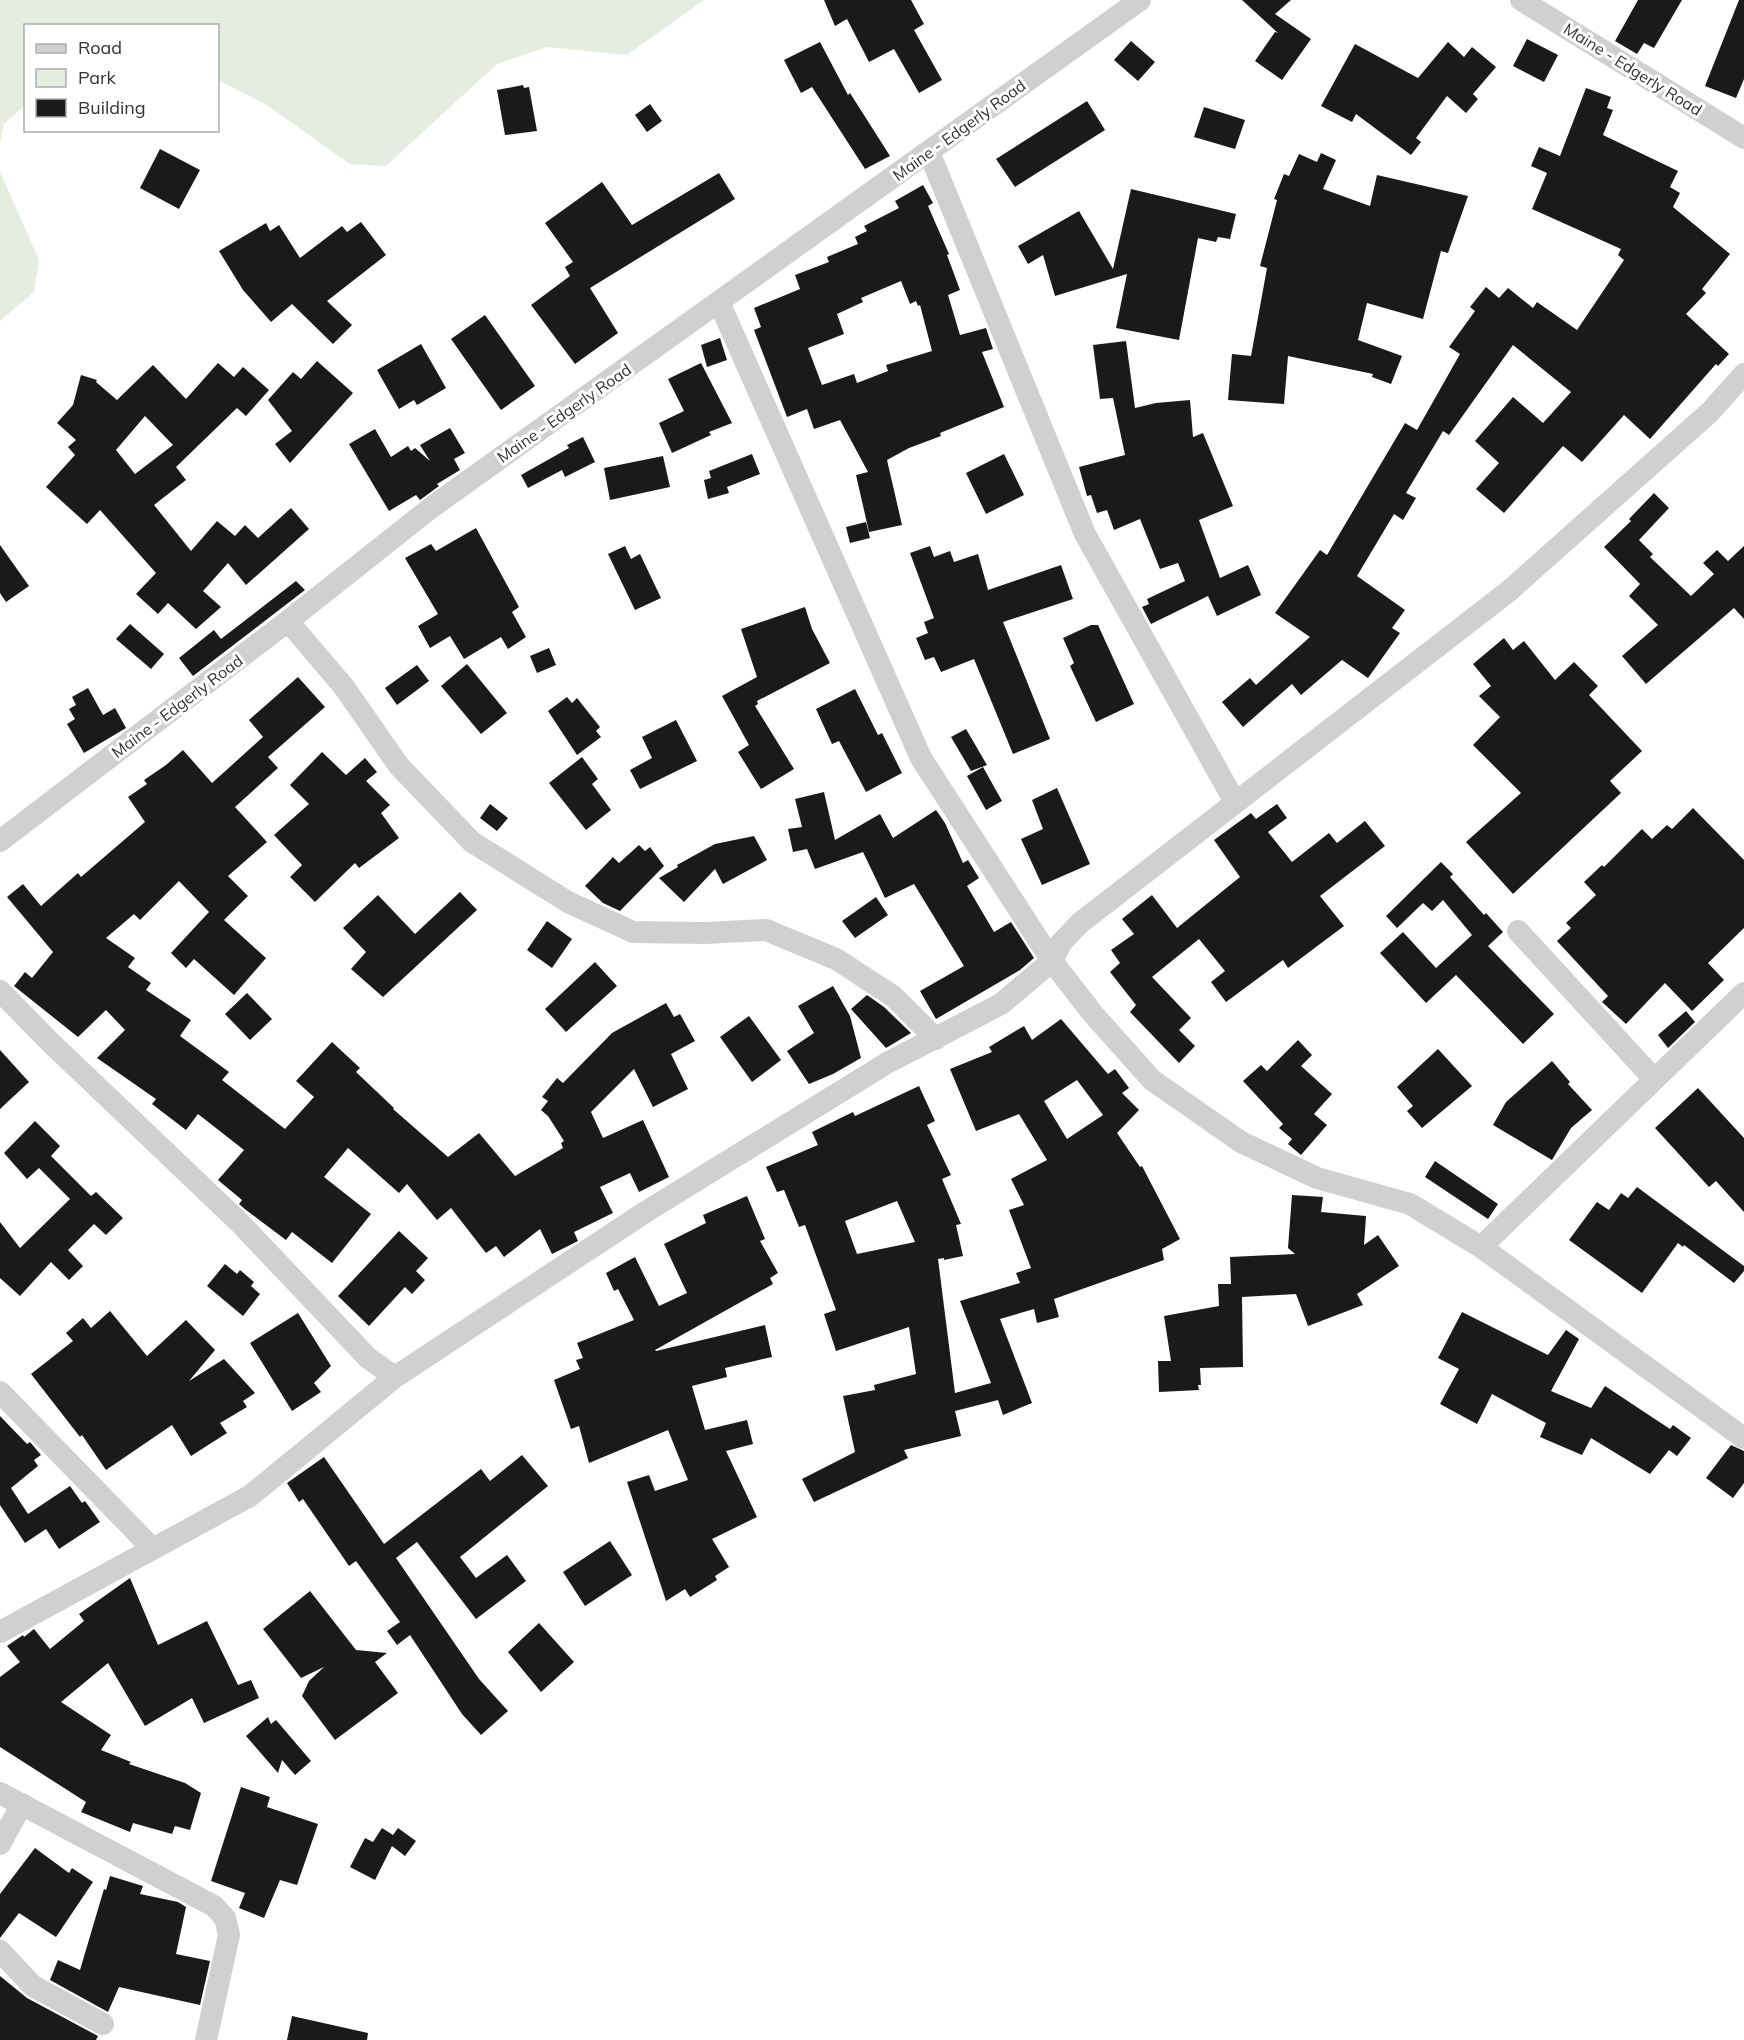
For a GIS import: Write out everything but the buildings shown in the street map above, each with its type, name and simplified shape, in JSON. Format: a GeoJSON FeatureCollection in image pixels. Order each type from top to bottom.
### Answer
{"type":"FeatureCollection","features":[{"type":"Feature","properties":{"kind":"street","name":"Maine - Edgerly Road"},"geometry":{"type":"LineString","coordinates":[[0,841],[288,621],[432,507],[1140,0]]}},
{"type":"Feature","properties":{"kind":"street","name":"Maine - Edgerly Road"},"geometry":{"type":"LineString","coordinates":[[1521,0],[1744,138]]}},
{"type":"Feature","properties":{"kind":"street"},"geometry":{"type":"LineString","coordinates":[[929,152],[1085,534],[1235,802]]}},
{"type":"Feature","properties":{"kind":"street"},"geometry":{"type":"LineString","coordinates":[[719,302],[921,758],[1052,961],[1094,1014],[1152,1080],[1241,1142],[1317,1178],[1410,1204],[1481,1246],[1744,1438]]}},
{"type":"Feature","properties":{"kind":"street"},"geometry":{"type":"LineString","coordinates":[[0,1632],[250,1496],[395,1377],[647,1211],[887,1063],[1001,1004],[1052,961],[1061,943],[1080,922],[1509,591],[1710,412],[1744,374]]}},
{"type":"Feature","properties":{"kind":"street"},"geometry":{"type":"LineString","coordinates":[[288,621],[344,687],[399,766],[472,842],[568,902],[633,932],[705,933],[766,930],[836,959],[893,996],[936,1039]]}},
{"type":"Feature","properties":{"kind":"street"},"geometry":{"type":"LineString","coordinates":[[1518,931],[1654,1079]]}},
{"type":"Feature","properties":{"kind":"street"},"geometry":{"type":"LineString","coordinates":[[0,991],[115,1106],[238,1222],[368,1358],[395,1377]]}},
{"type":"Feature","properties":{"kind":"street"},"geometry":{"type":"LineString","coordinates":[[1481,1246],[1744,993]]}},
{"type":"Feature","properties":{"kind":"street"},"geometry":{"type":"LineString","coordinates":[[0,1392],[153,1549]]}},
{"type":"Feature","properties":{"kind":"street"},"geometry":{"type":"LineString","coordinates":[[0,1793],[214,1906],[225,1918],[229,1935],[206,2040]]}},
{"type":"Feature","properties":{"kind":"street"},"geometry":{"type":"LineString","coordinates":[[0,1844],[22,1804]]}},
{"type":"Feature","properties":{"kind":"street"},"geometry":{"type":"LineString","coordinates":[[0,1952],[33,1986],[103,2024]]}},
{"type":"Feature","properties":{"kind":"green space"},"geometry":{"type":"Polygon","coordinates":[[[0,0],[704,0],[627,55],[547,47],[497,64],[386,166],[350,164],[265,104],[219,81],[219,24],[24,24],[24,106],[4,124],[0,143],[0,0]]]}},
{"type":"Feature","properties":{"kind":"green space"},"geometry":{"type":"Polygon","coordinates":[[[0,172],[39,260],[34,292],[0,321],[0,172]]]}}]}
